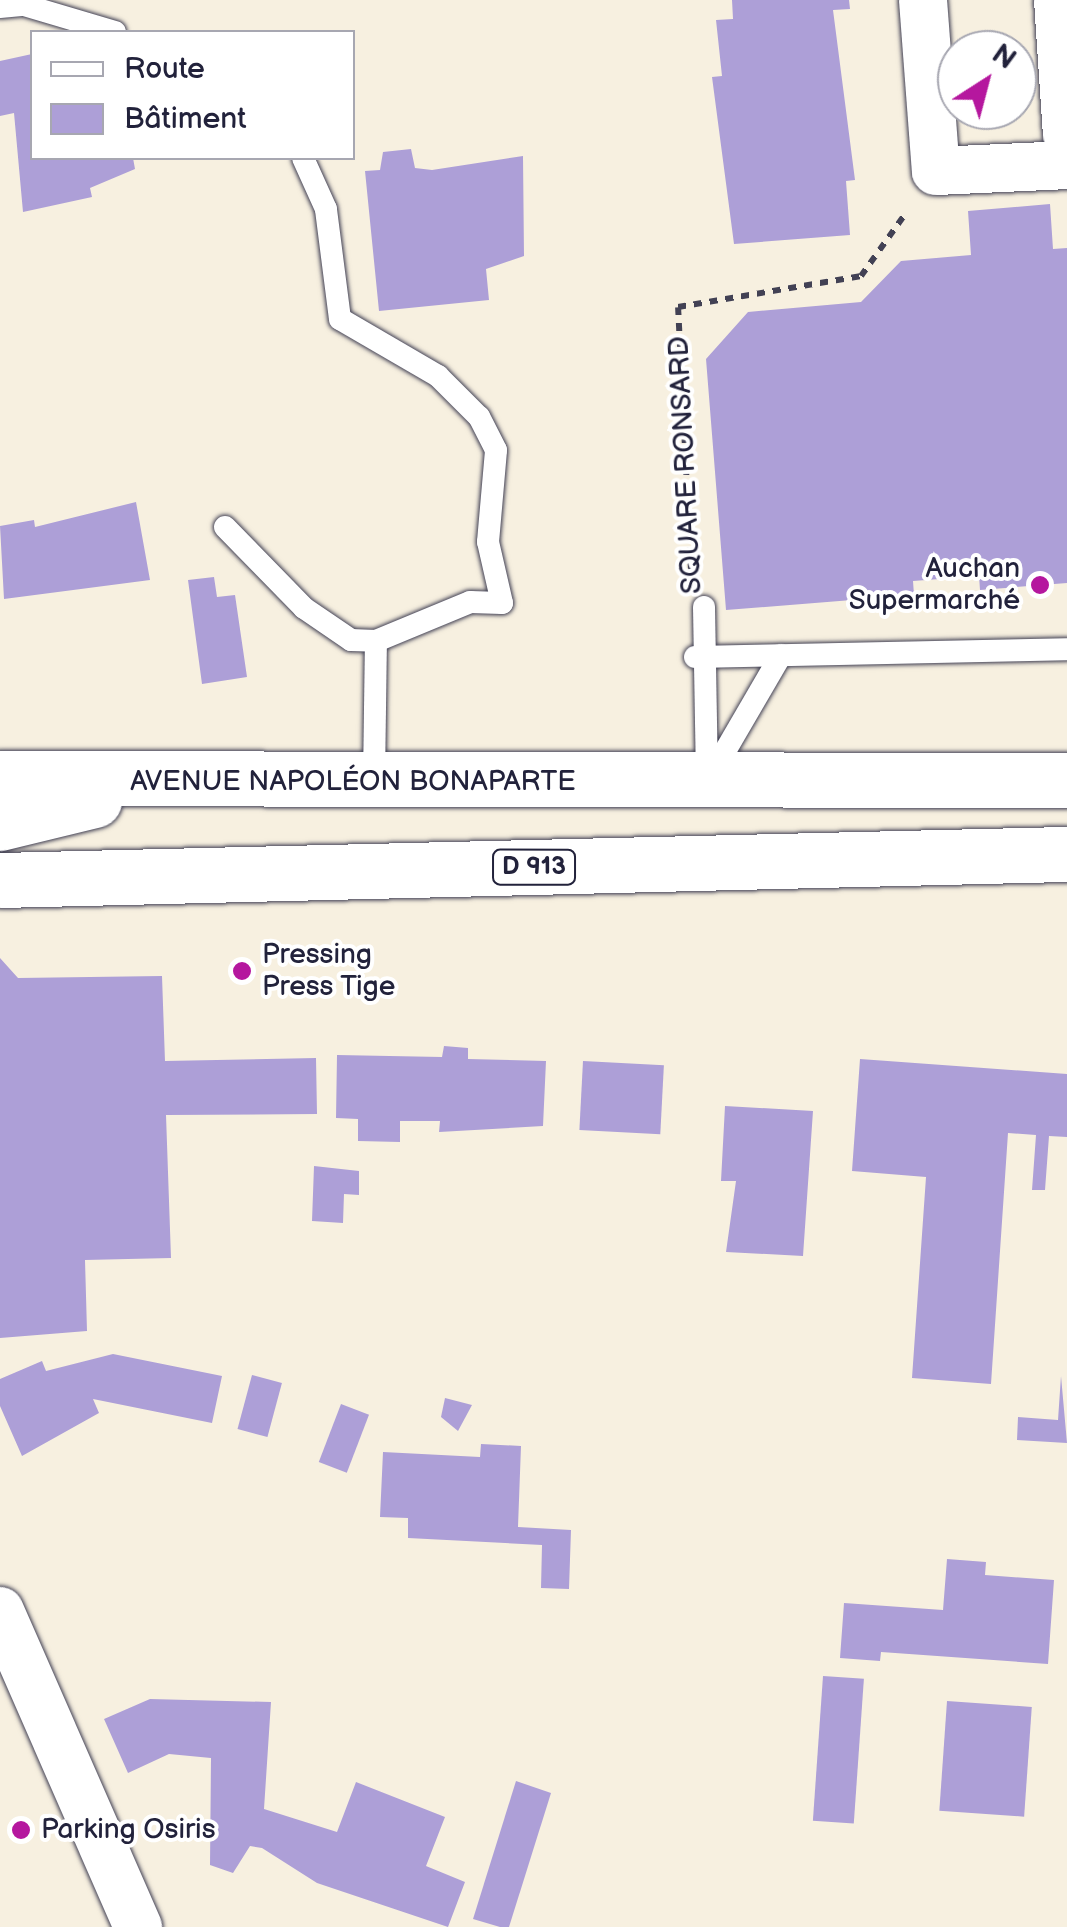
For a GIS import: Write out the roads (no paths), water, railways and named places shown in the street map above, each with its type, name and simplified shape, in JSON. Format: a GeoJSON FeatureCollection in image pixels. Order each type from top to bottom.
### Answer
{"type":"FeatureCollection","features":[{"type":"Feature","properties":{"kind":"main road","name":"AVENUE NAPOLÉON BONAPARTE"},"geometry":{"type":"LineString","coordinates":[[0,778],[156,785],[374,780],[1067,780]]}},
{"type":"Feature","properties":{"kind":"main road"},"geometry":{"type":"LineString","coordinates":[[0,822],[156,785]]}},
{"type":"Feature","properties":{"kind":"main road","name":"D 913"},"geometry":{"type":"LineString","coordinates":[[0,880],[1067,854]]}},
{"type":"Feature","properties":{"kind":"street"},"geometry":{"type":"LineString","coordinates":[[923,0],[936,171],[1067,166]]}},
{"type":"Feature","properties":{"kind":"street"},"geometry":{"type":"LineString","coordinates":[[1058,0],[1067,134]]}},
{"type":"Feature","properties":{"kind":"street"},"geometry":{"type":"LineString","coordinates":[[0,1611],[138,1927]]}},
{"type":"Feature","properties":{"kind":"lane"},"geometry":{"type":"LineString","coordinates":[[0,7],[24,5],[108,30]]}},
{"type":"Feature","properties":{"kind":"lane"},"geometry":{"type":"LineString","coordinates":[[225,528],[334,634],[376,640],[470,602],[502,603],[488,542],[496,450],[479,417],[438,376],[340,319],[326,208],[304,160]]}},
{"type":"Feature","properties":{"kind":"lane"},"geometry":{"type":"LineString","coordinates":[[704,607],[700,657],[706,782]]}},
{"type":"Feature","properties":{"kind":"lane"},"geometry":{"type":"LineString","coordinates":[[374,780],[376,640]]}},
{"type":"Feature","properties":{"kind":"lane"},"geometry":{"type":"LineString","coordinates":[[700,657],[1067,649]]}},
{"type":"Feature","properties":{"kind":"lane"},"geometry":{"type":"LineString","coordinates":[[706,782],[782,655]]}},
{"type":"Feature","properties":{"kind":"place","name":"Auchan Supermarché"},"geometry":{"type":"Point","coordinates":[1040,585]}},
{"type":"Feature","properties":{"kind":"place","name":"Pressing Press Tige"},"geometry":{"type":"Point","coordinates":[242,971]}},
{"type":"Feature","properties":{"kind":"place","name":"Parking Osiris"},"geometry":{"type":"Point","coordinates":[21,1830]}}]}
